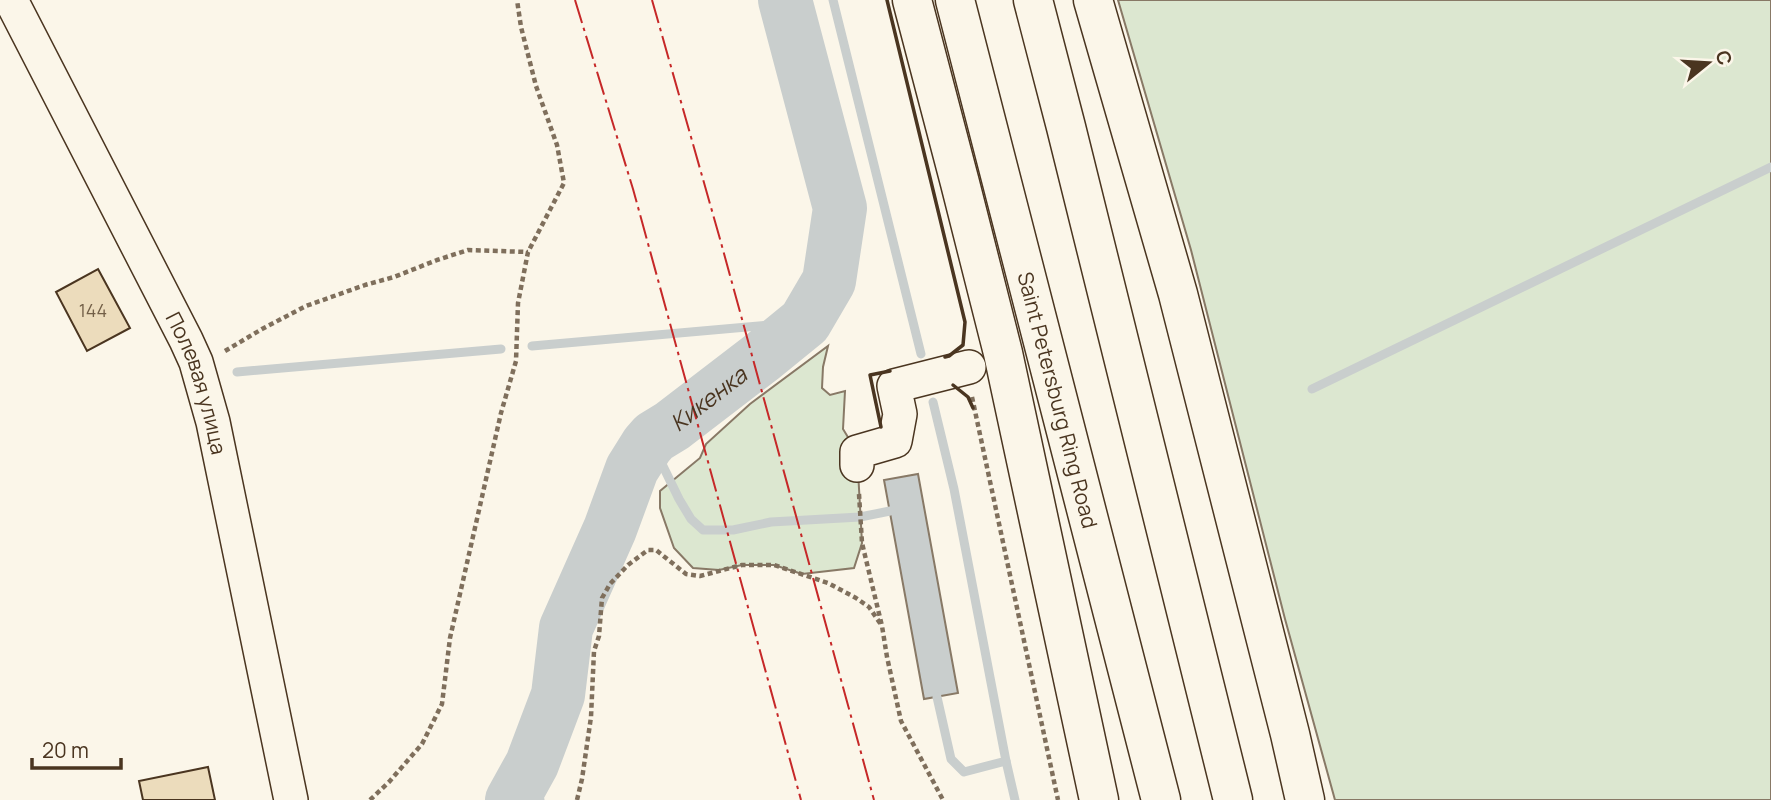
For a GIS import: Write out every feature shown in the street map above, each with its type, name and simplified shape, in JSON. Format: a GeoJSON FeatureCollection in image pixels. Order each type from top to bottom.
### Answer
{"type":"FeatureCollection","features":[{"type":"Feature","properties":{"kind":"highway"},"geometry":{"type":"LineString","coordinates":[[912,0],[1003,353],[1100,800]]}},
{"type":"Feature","properties":{"kind":"highway","name":"Saint Petersburg Ring Road"},"geometry":{"type":"LineString","coordinates":[[956,0],[1160,800]]}},
{"type":"Feature","properties":{"kind":"highway"},"geometry":{"type":"LineString","coordinates":[[1033,0],[1233,800]]}},
{"type":"Feature","properties":{"kind":"highway"},"geometry":{"type":"LineString","coordinates":[[1093,0],[1178,294],[1306,800]]}},
{"type":"Feature","properties":{"kind":"street","name":"Полевая улица"},"geometry":{"type":"LineString","coordinates":[[11,0],[195,362],[213,422],[291,800]]}},
{"type":"Feature","properties":{"kind":"street"},"geometry":{"type":"LineString","coordinates":[[857,465],[857,452],[895,441],[900,414],[894,387],[969,367]]}},
{"type":"Feature","properties":{"kind":"path"},"geometry":{"type":"LineString","coordinates":[[370,800],[422,744],[442,704],[450,638],[501,413],[516,360],[518,303],[528,252],[564,183],[557,145],[533,74],[517,0]]}},
{"type":"Feature","properties":{"kind":"path"},"geometry":{"type":"LineString","coordinates":[[195,362],[229,349],[306,306],[437,260],[468,250],[528,252]]}},
{"type":"Feature","properties":{"kind":"path"},"geometry":{"type":"LineString","coordinates":[[969,367],[974,408],[1058,800]]}},
{"type":"Feature","properties":{"kind":"path"},"geometry":{"type":"LineString","coordinates":[[860,507],[862,543],[901,721],[943,800]]}},
{"type":"Feature","properties":{"kind":"path"},"geometry":{"type":"LineString","coordinates":[[577,800],[591,717],[594,652],[599,636],[602,598],[610,584],[628,565],[648,550],[656,550],[686,574],[701,576],[742,565],[774,565],[828,583],[856,598],[869,607],[882,626]]}},
{"type":"Feature","properties":{"kind":"green space"},"geometry":{"type":"Polygon","coordinates":[[[1118,0],[1771,0],[1771,800],[1335,800],[1285,619],[1191,250],[1118,0]]]}},
{"type":"Feature","properties":{"kind":"green space"},"geometry":{"type":"Polygon","coordinates":[[[828,346],[822,388],[830,395],[845,391],[843,429],[857,452],[862,543],[854,568],[802,574],[774,565],[742,565],[719,570],[693,568],[674,548],[660,508],[660,491],[700,458],[706,444],[750,404],[828,346]]]}},
{"type":"Feature","properties":{"kind":"shaded area"},"geometry":{"type":"Polygon","coordinates":[[[918,474],[958,693],[924,699],[884,480],[918,474]]]}},
{"type":"Feature","properties":{"kind":"building"},"geometry":{"type":"Polygon","coordinates":[[[98,269],[130,328],[87,351],[56,292],[98,269]]]}},
{"type":"Feature","properties":{"kind":"building"},"geometry":{"type":"Polygon","coordinates":[[[208,767],[215,800],[143,800],[139,781],[208,767]]]}},
{"type":"Feature","properties":{"kind":"waterway","name":"Кикенка"},"geometry":{"type":"LineString","coordinates":[[512,800],[532,764],[558,695],[566,628],[610,529],[632,469],[654,437],[672,426],[805,322],[829,281],[840,208],[785,0]]}},
{"type":"Feature","properties":{"kind":"waterway"},"geometry":{"type":"LineString","coordinates":[[833,0],[921,354]]}},
{"type":"Feature","properties":{"kind":"waterway"},"geometry":{"type":"LineString","coordinates":[[1312,389],[1771,167]]}},
{"type":"Feature","properties":{"kind":"waterway"},"geometry":{"type":"LineString","coordinates":[[532,346],[805,322]]}},
{"type":"Feature","properties":{"kind":"waterway"},"geometry":{"type":"LineString","coordinates":[[237,372],[501,349]]}},
{"type":"Feature","properties":{"kind":"waterway"},"geometry":{"type":"LineString","coordinates":[[933,402],[954,489],[1006,761],[964,772],[951,759],[937,697]]}},
{"type":"Feature","properties":{"kind":"waterway"},"geometry":{"type":"LineString","coordinates":[[647,445],[660,460],[691,519],[703,530],[733,530],[771,522],[860,517],[890,511]]}},
{"type":"Feature","properties":{"kind":"waterway"},"geometry":{"type":"LineString","coordinates":[[1006,761],[1015,800]]}},
{"type":"Feature","properties":{"kind":"waterway"},"geometry":{"type":"LineString","coordinates":[[532,764],[540,800]]}},
{"type":"Feature","properties":{"kind":"wall"},"geometry":{"type":"LineString","coordinates":[[887,0],[965,322],[963,345],[945,357]]}},
{"type":"Feature","properties":{"kind":"wall"},"geometry":{"type":"LineString","coordinates":[[881,427],[870,375],[890,371]]}},
{"type":"Feature","properties":{"kind":"wall"},"geometry":{"type":"LineString","coordinates":[[953,385],[968,397],[973,408]]}},
{"type":"Feature","properties":{"kind":"power"},"geometry":{"type":"LineString","coordinates":[[575,0],[633,189],[801,800]]}},
{"type":"Feature","properties":{"kind":"power"},"geometry":{"type":"LineString","coordinates":[[652,0],[874,800]]}}]}
